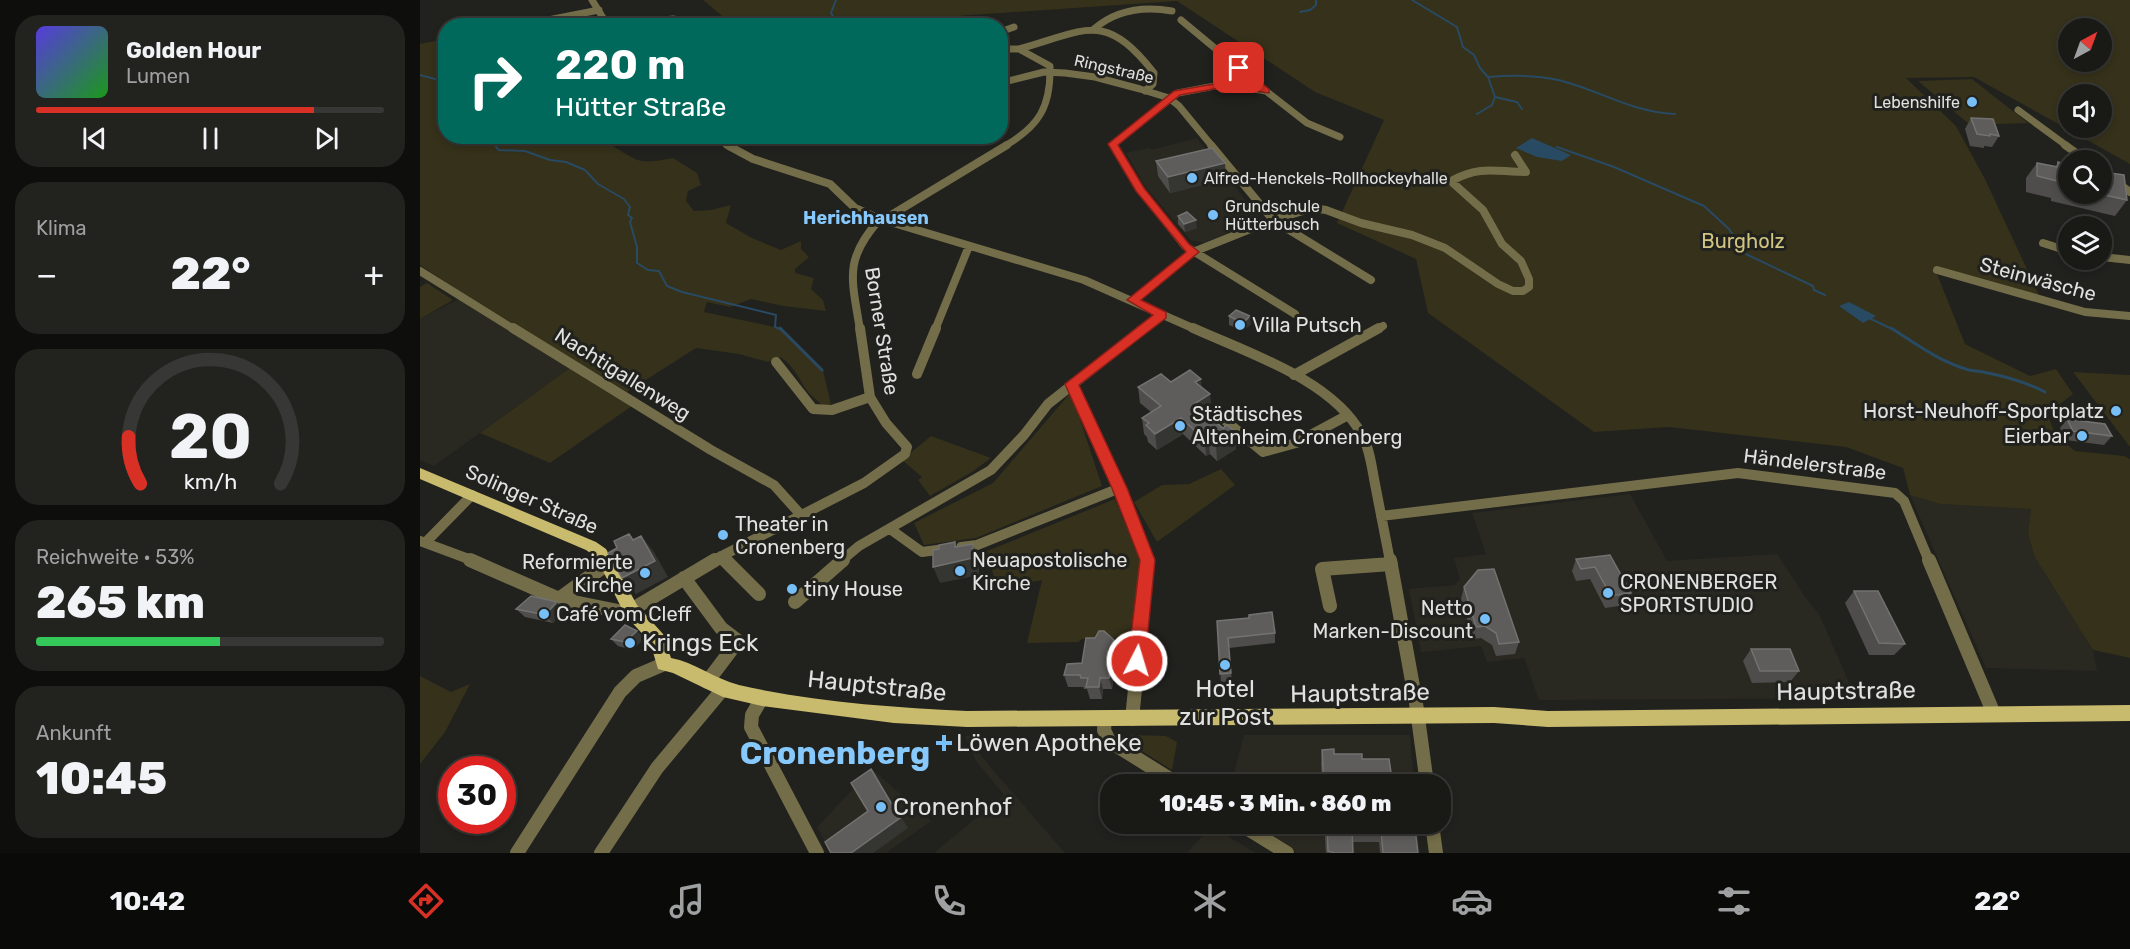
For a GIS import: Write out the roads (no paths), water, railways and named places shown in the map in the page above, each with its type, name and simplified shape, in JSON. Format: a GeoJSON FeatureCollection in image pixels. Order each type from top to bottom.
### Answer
{"type":"FeatureCollection","features":[{"type":"Feature","properties":{"kind":"main road","name":"Solinger Straße"},"geometry":{"type":"LineString","coordinates":[[420,473],[591,546],[602,553],[631,610]]}},
{"type":"Feature","properties":{"kind":"main road"},"geometry":{"type":"LineString","coordinates":[[631,610],[657,639],[664,664]]}},
{"type":"Feature","properties":{"kind":"main road","name":"Hauptstraße"},"geometry":{"type":"LineString","coordinates":[[664,664],[675,666],[715,685],[762,698],[931,717],[1132,719],[1494,715],[1548,719],[2130,713]]}},
{"type":"Feature","properties":{"kind":"street"},"geometry":{"type":"LineString","coordinates":[[592,0],[603,18]]}},
{"type":"Feature","properties":{"kind":"street"},"geometry":{"type":"LineString","coordinates":[[1094,29],[1106,19],[1137,9],[1153,8],[1172,11]]}},
{"type":"Feature","properties":{"kind":"street"},"geometry":{"type":"LineString","coordinates":[[558,18],[598,10]]}},
{"type":"Feature","properties":{"kind":"street"},"geometry":{"type":"LineString","coordinates":[[1181,20],[1307,123],[1340,137]]}},
{"type":"Feature","properties":{"kind":"street"},"geometry":{"type":"LineString","coordinates":[[1008,29],[1014,27]]}},
{"type":"Feature","properties":{"kind":"street"},"geometry":{"type":"LineString","coordinates":[[1008,49],[1019,49],[1075,30],[1094,29],[1116,36],[1140,55],[1155,78],[1153,84],[1145,91]]}},
{"type":"Feature","properties":{"kind":"street"},"geometry":{"type":"LineString","coordinates":[[1019,49],[1048,64],[1050,72]]}},
{"type":"Feature","properties":{"kind":"street","name":"Ringstraße"},"geometry":{"type":"LineString","coordinates":[[1008,81],[1050,72],[1084,76],[1169,98],[1179,106],[1273,220],[1371,280]]}},
{"type":"Feature","properties":{"kind":"street","name":"Borner Straße"},"geometry":{"type":"LineString","coordinates":[[1008,143],[1032,129],[1040,119],[1044,109],[1050,72]]}},
{"type":"Feature","properties":{"kind":"street"},"geometry":{"type":"LineString","coordinates":[[1266,91],[1225,84],[1178,93],[1113,144],[1140,189],[1185,246],[1295,314]]}},
{"type":"Feature","properties":{"kind":"street"},"geometry":{"type":"LineString","coordinates":[[2018,110],[2072,150]]}},
{"type":"Feature","properties":{"kind":"street"},"geometry":{"type":"LineString","coordinates":[[724,144],[739,153],[768,164],[830,184],[855,208],[881,219],[1084,280],[1133,300],[1294,375],[1323,392],[1348,415],[1363,436],[1391,564],[1419,717],[1427,774]]}},
{"type":"Feature","properties":{"kind":"street","name":"Borner Straße"},"geometry":{"type":"LineString","coordinates":[[631,610],[721,556],[864,483],[905,454],[907,447],[886,423],[870,397],[851,271],[860,243],[881,219],[1007,144]]}},
{"type":"Feature","properties":{"kind":"street"},"geometry":{"type":"LineString","coordinates":[[1133,300],[1194,252],[1308,208],[1326,210],[1361,223],[1412,235],[1445,248],[1498,284],[1513,291],[1523,291],[1529,287],[1529,279],[1521,261],[1502,244],[1483,210],[1453,183],[1453,180],[1468,170],[1478,168],[1526,172],[1515,155]]}},
{"type":"Feature","properties":{"kind":"street"},"geometry":{"type":"LineString","coordinates":[[2112,179],[2130,192]]}},
{"type":"Feature","properties":{"kind":"street"},"geometry":{"type":"LineString","coordinates":[[2043,243],[2058,248]]}},
{"type":"Feature","properties":{"kind":"street"},"geometry":{"type":"LineString","coordinates":[[917,374],[969,246]]}},
{"type":"Feature","properties":{"kind":"street"},"geometry":{"type":"LineString","coordinates":[[2112,257],[2130,260]]}},
{"type":"Feature","properties":{"kind":"street","name":"Steinwäsche"},"geometry":{"type":"LineString","coordinates":[[1937,270],[2085,312],[2130,316]]}},
{"type":"Feature","properties":{"kind":"street","name":"Nachtigallenweg"},"geometry":{"type":"LineString","coordinates":[[420,271],[711,450],[774,484],[801,515]]}},
{"type":"Feature","properties":{"kind":"street"},"geometry":{"type":"LineString","coordinates":[[795,603],[859,546],[991,470],[1024,435],[1048,404],[1161,315]]}},
{"type":"Feature","properties":{"kind":"street"},"geometry":{"type":"LineString","coordinates":[[1294,375],[1383,326]]}},
{"type":"Feature","properties":{"kind":"street"},"geometry":{"type":"LineString","coordinates":[[776,362],[813,409],[832,410],[870,397]]}},
{"type":"Feature","properties":{"kind":"street"},"geometry":{"type":"LineString","coordinates":[[1072,384],[1120,488],[1148,560],[1132,719]]}},
{"type":"Feature","properties":{"kind":"street"},"geometry":{"type":"LineString","coordinates":[[1226,421],[1263,452],[1276,451],[1295,444],[1348,415]]}},
{"type":"Feature","properties":{"kind":"street","name":"Händelerstraße"},"geometry":{"type":"LineString","coordinates":[[1381,516],[1738,473],[1894,493],[1904,501],[1994,714]]}},
{"type":"Feature","properties":{"kind":"street"},"geometry":{"type":"LineString","coordinates":[[890,529],[921,552],[978,545],[1120,488]]}},
{"type":"Feature","properties":{"kind":"street"},"geometry":{"type":"LineString","coordinates":[[472,495],[422,542],[474,561],[559,599],[623,612],[631,610]]}},
{"type":"Feature","properties":{"kind":"street"},"geometry":{"type":"LineString","coordinates":[[721,556],[759,594]]}},
{"type":"Feature","properties":{"kind":"street"},"geometry":{"type":"LineString","coordinates":[[559,599],[607,564]]}},
{"type":"Feature","properties":{"kind":"street"},"geometry":{"type":"LineString","coordinates":[[1330,606],[1322,569],[1391,564]]}},
{"type":"Feature","properties":{"kind":"street"},"geometry":{"type":"LineString","coordinates":[[601,853],[715,685],[738,641],[719,625],[684,578]]}},
{"type":"Feature","properties":{"kind":"street"},"geometry":{"type":"LineString","coordinates":[[517,853],[620,692],[636,676],[664,664]]}},
{"type":"Feature","properties":{"kind":"street"},"geometry":{"type":"LineString","coordinates":[[762,698],[752,715],[751,727],[817,853]]}},
{"type":"Feature","properties":{"kind":"street"},"geometry":{"type":"LineString","coordinates":[[1105,719],[1104,730],[1109,741],[1162,774]]}},
{"type":"Feature","properties":{"kind":"street"},"geometry":{"type":"LineString","coordinates":[[1256,834],[1287,853]]}},
{"type":"Feature","properties":{"kind":"street"},"geometry":{"type":"LineString","coordinates":[[1433,834],[1436,853]]}},
{"type":"Feature","properties":{"kind":"water"},"geometry":{"type":"Polygon","coordinates":[[[1532,138],[1571,155],[1562,161],[1537,157],[1516,148],[1532,138]]]}},
{"type":"Feature","properties":{"kind":"water"},"geometry":{"type":"Polygon","coordinates":[[[1849,302],[1876,316],[1863,323],[1839,306],[1849,302]]]}},
{"type":"Feature","properties":{"kind":"waterway"},"geometry":{"type":"LineString","coordinates":[[834,18],[831,13],[836,0]]}},
{"type":"Feature","properties":{"kind":"waterway"},"geometry":{"type":"LineString","coordinates":[[1300,12],[1310,10],[1316,5],[1316,0]]}},
{"type":"Feature","properties":{"kind":"waterway"},"geometry":{"type":"LineString","coordinates":[[1412,0],[1457,27],[1463,47],[1474,55],[1480,68],[1488,77]]}},
{"type":"Feature","properties":{"kind":"waterway"},"geometry":{"type":"LineString","coordinates":[[420,75],[438,80]]}},
{"type":"Feature","properties":{"kind":"waterway"},"geometry":{"type":"LineString","coordinates":[[1488,77],[1523,76],[1558,80],[1629,105],[1675,114]]}},
{"type":"Feature","properties":{"kind":"waterway"},"geometry":{"type":"LineString","coordinates":[[1488,77],[1495,97]]}},
{"type":"Feature","properties":{"kind":"waterway"},"geometry":{"type":"LineString","coordinates":[[1477,114],[1492,105],[1495,97]]}},
{"type":"Feature","properties":{"kind":"waterway"},"geometry":{"type":"LineString","coordinates":[[1495,97],[1517,102],[1522,109]]}},
{"type":"Feature","properties":{"kind":"waterway"},"geometry":{"type":"LineString","coordinates":[[494,144],[499,150],[525,151],[550,160],[566,162],[585,170],[598,184],[624,199],[630,207],[628,215],[632,218],[630,222],[637,247],[637,263],[648,270],[659,271],[667,286],[682,292],[776,315],[775,327],[782,330]]}},
{"type":"Feature","properties":{"kind":"waterway"},"geometry":{"type":"LineString","coordinates":[[1557,147],[1614,167],[1704,206],[1729,229],[1746,254],[1813,286],[1814,290],[1825,295]]}},
{"type":"Feature","properties":{"kind":"waterway"},"geometry":{"type":"LineString","coordinates":[[1869,318],[1894,330]]}},
{"type":"Feature","properties":{"kind":"waterway"},"geometry":{"type":"LineString","coordinates":[[1891,328],[1948,362],[1969,370],[2015,380],[2045,392]]}},
{"type":"Feature","properties":{"kind":"waterway"},"geometry":{"type":"LineString","coordinates":[[782,330],[822,370]]}},
{"type":"Feature","properties":{"kind":"place","name":"Lebenshilfe"},"geometry":{"type":"Point","coordinates":[1972,102]}},
{"type":"Feature","properties":{"kind":"place","name":"Alfred-Henckels-Rollhockeyhalle"},"geometry":{"type":"Point","coordinates":[1192,178]}},
{"type":"Feature","properties":{"kind":"place","name":"Grundschule Hütterbusch"},"geometry":{"type":"Point","coordinates":[1213,215]}},
{"type":"Feature","properties":{"kind":"place","name":"Villa Putsch"},"geometry":{"type":"Point","coordinates":[1240,325]}},
{"type":"Feature","properties":{"kind":"place","name":"Horst-Neuhoff-Sportplatz"},"geometry":{"type":"Point","coordinates":[2116,411]}},
{"type":"Feature","properties":{"kind":"place","name":"Städtisches Altenheim Cronenberg"},"geometry":{"type":"Point","coordinates":[1180,426]}},
{"type":"Feature","properties":{"kind":"place","name":"Eierbar"},"geometry":{"type":"Point","coordinates":[2082,436]}},
{"type":"Feature","properties":{"kind":"place","name":"Theater in Cronenberg"},"geometry":{"type":"Point","coordinates":[723,535]}},
{"type":"Feature","properties":{"kind":"place","name":"Neuapostolische Kirche"},"geometry":{"type":"Point","coordinates":[960,571]}},
{"type":"Feature","properties":{"kind":"place","name":"Reformierte Kirche"},"geometry":{"type":"Point","coordinates":[645,573]}},
{"type":"Feature","properties":{"kind":"place","name":"tiny House"},"geometry":{"type":"Point","coordinates":[792,589]}},
{"type":"Feature","properties":{"kind":"place","name":"CRONENBERGER SPORTSTUDIO"},"geometry":{"type":"Point","coordinates":[1608,593]}},
{"type":"Feature","properties":{"kind":"place","name":"Café vom Cleff"},"geometry":{"type":"Point","coordinates":[544,614]}},
{"type":"Feature","properties":{"kind":"place","name":"Netto Marken-Discount"},"geometry":{"type":"Point","coordinates":[1485,619]}},
{"type":"Feature","properties":{"kind":"place","name":"Krings Eck"},"geometry":{"type":"Point","coordinates":[630,643]}},
{"type":"Feature","properties":{"kind":"place","name":"Hotel zur Post"},"geometry":{"type":"Point","coordinates":[1225,665]}},
{"type":"Feature","properties":{"kind":"place","name":"Löwen Apotheke"},"geometry":{"type":"Point","coordinates":[944,743]}},
{"type":"Feature","properties":{"kind":"place","name":"Cronenhof"},"geometry":{"type":"Point","coordinates":[881,807]}},
{"type":"Feature","properties":{"kind":"district","name":"Herichhausen"},"geometry":{"type":"Point","coordinates":[866,218]}},
{"type":"Feature","properties":{"kind":"district","name":"Cronenberg"},"geometry":{"type":"Point","coordinates":[835,753]}},
{"type":"Feature","properties":{"kind":"park label","name":"Burgholz"},"geometry":{"type":"Point","coordinates":[1743,241]}}]}
